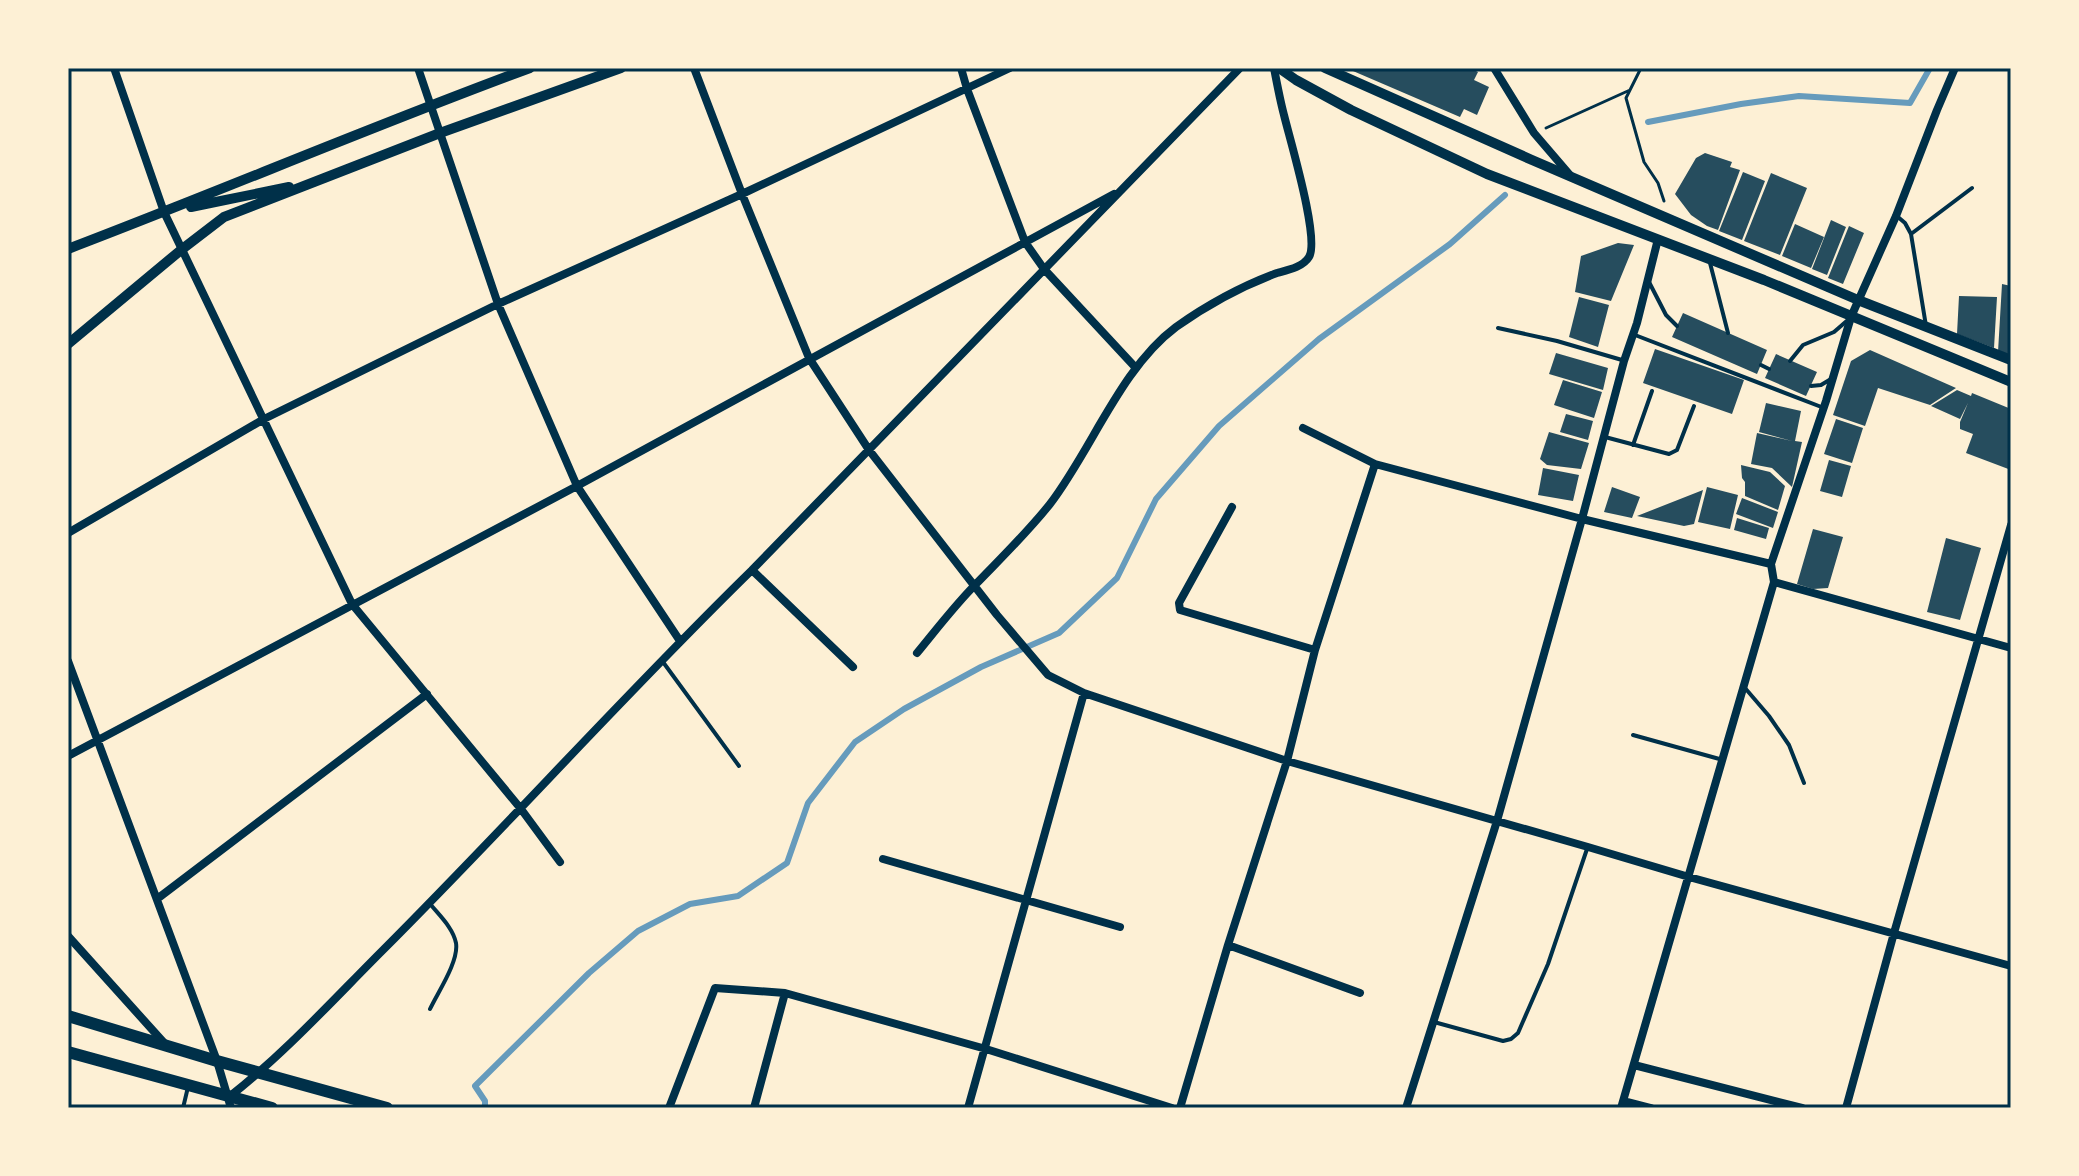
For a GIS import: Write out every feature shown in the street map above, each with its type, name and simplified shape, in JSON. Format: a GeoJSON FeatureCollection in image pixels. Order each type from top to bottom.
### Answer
{"type":"FeatureCollection","features":[{"type":"Feature","properties":{"kind":"highway"},"geometry":{"type":"LineString","coordinates":[[68,1016],[387,1108]]}},
{"type":"Feature","properties":{"kind":"highway"},"geometry":{"type":"LineString","coordinates":[[68,1052],[189,1085],[230,1102],[272,1108]]}},
{"type":"Feature","properties":{"kind":"street"},"geometry":{"type":"LineString","coordinates":[[114,68],[164,212],[352,604],[521,809],[560,862]]}},
{"type":"Feature","properties":{"kind":"street"},"geometry":{"type":"LineString","coordinates":[[418,68],[498,304],[577,486],[680,641]]}},
{"type":"Feature","properties":{"kind":"street"},"geometry":{"type":"LineString","coordinates":[[68,249],[530,68]]}},
{"type":"Feature","properties":{"kind":"street"},"geometry":{"type":"LineString","coordinates":[[68,344],[224,217],[440,133],[621,68]]}},
{"type":"Feature","properties":{"kind":"street"},"geometry":{"type":"LineString","coordinates":[[694,68],[809,358],[869,450],[997,615],[1048,675],[1084,693],[1287,761],[2011,966]]}},
{"type":"Feature","properties":{"kind":"street"},"geometry":{"type":"LineString","coordinates":[[961,68],[1025,242],[1044,269],[1135,367]]}},
{"type":"Feature","properties":{"kind":"street"},"geometry":{"type":"LineString","coordinates":[[68,533],[264,419],[498,304],[1010,68]]}},
{"type":"Feature","properties":{"kind":"street"},"geometry":{"type":"LineString","coordinates":[[68,661],[230,1102],[430,903],[680,641],[1240,68]]}},
{"type":"Feature","properties":{"kind":"street"},"geometry":{"type":"LineString","coordinates":[[1277,68],[1351,110],[1487,174],[1764,280],[2011,382]]}},
{"type":"Feature","properties":{"kind":"street"},"geometry":{"type":"LineString","coordinates":[[917,653],[974,585],[1013,547],[1051,502],[1135,367],[1174,329],[1198,313],[1247,286],[1300,265],[1310,256],[1312,247],[1305,201],[1277,68]]}},
{"type":"Feature","properties":{"kind":"street"},"geometry":{"type":"LineString","coordinates":[[1325,68],[1858,300],[2011,360]]}},
{"type":"Feature","properties":{"kind":"street"},"geometry":{"type":"LineString","coordinates":[[1494,68],[1534,133],[1572,178]]}},
{"type":"Feature","properties":{"kind":"street"},"geometry":{"type":"LineString","coordinates":[[1651,1108],[1622,1104],[1774,582],[1771,564],[1851,317],[1896,216],[1955,68]]}},
{"type":"Feature","properties":{"kind":"street"},"geometry":{"type":"LineString","coordinates":[[164,212],[318,180]]}},
{"type":"Feature","properties":{"kind":"street"},"geometry":{"type":"LineString","coordinates":[[68,756],[577,486],[1121,191]]}},
{"type":"Feature","properties":{"kind":"street"},"geometry":{"type":"LineString","coordinates":[[1406,1108],[1497,821],[1658,239]]}},
{"type":"Feature","properties":{"kind":"street"},"geometry":{"type":"LineString","coordinates":[[1303,428],[1375,464],[1582,519],[1771,564]]}},
{"type":"Feature","properties":{"kind":"street"},"geometry":{"type":"LineString","coordinates":[[1180,1108],[1287,761],[1315,650],[1375,464]]}},
{"type":"Feature","properties":{"kind":"street"},"geometry":{"type":"LineString","coordinates":[[1232,507],[1179,603],[1181,611],[1315,650]]}},
{"type":"Feature","properties":{"kind":"street"},"geometry":{"type":"LineString","coordinates":[[1846,1108],[2011,525]]}},
{"type":"Feature","properties":{"kind":"street"},"geometry":{"type":"LineString","coordinates":[[752,570],[853,667]]}},
{"type":"Feature","properties":{"kind":"street"},"geometry":{"type":"LineString","coordinates":[[1774,582],[2011,648]]}},
{"type":"Feature","properties":{"kind":"street"},"geometry":{"type":"LineString","coordinates":[[968,1108],[1084,693]]}},
{"type":"Feature","properties":{"kind":"street"},"geometry":{"type":"LineString","coordinates":[[157,899],[427,694]]}},
{"type":"Feature","properties":{"kind":"street"},"geometry":{"type":"LineString","coordinates":[[883,859],[1120,927]]}},
{"type":"Feature","properties":{"kind":"street"},"geometry":{"type":"LineString","coordinates":[[68,936],[166,1045]]}},
{"type":"Feature","properties":{"kind":"street"},"geometry":{"type":"LineString","coordinates":[[1228,945],[1360,993]]}},
{"type":"Feature","properties":{"kind":"street"},"geometry":{"type":"LineString","coordinates":[[669,1108],[715,988],[785,993],[986,1049],[1172,1108]]}},
{"type":"Feature","properties":{"kind":"street"},"geometry":{"type":"LineString","coordinates":[[754,1108],[785,993]]}},
{"type":"Feature","properties":{"kind":"street"},"geometry":{"type":"LineString","coordinates":[[1634,1065],[1802,1108]]}},
{"type":"Feature","properties":{"kind":"lane"},"geometry":{"type":"LineString","coordinates":[[1911,234],[1972,188]]}},
{"type":"Feature","properties":{"kind":"lane"},"geometry":{"type":"LineString","coordinates":[[1896,216],[1905,223],[1911,234],[1926,327]]}},
{"type":"Feature","properties":{"kind":"lane"},"geometry":{"type":"LineString","coordinates":[[1710,261],[1728,333]]}},
{"type":"Feature","properties":{"kind":"lane"},"geometry":{"type":"LineString","coordinates":[[1648,280],[1666,315],[1677,326]]}},
{"type":"Feature","properties":{"kind":"lane"},"geometry":{"type":"LineString","coordinates":[[1790,361],[1803,345],[1834,332],[1851,317]]}},
{"type":"Feature","properties":{"kind":"lane"},"geometry":{"type":"LineString","coordinates":[[1498,328],[1624,361]]}},
{"type":"Feature","properties":{"kind":"lane"},"geometry":{"type":"LineString","coordinates":[[1633,334],[1824,408]]}},
{"type":"Feature","properties":{"kind":"lane"},"geometry":{"type":"LineString","coordinates":[[1761,365],[1769,369]]}},
{"type":"Feature","properties":{"kind":"lane"},"geometry":{"type":"LineString","coordinates":[[1811,386],[1821,385],[1832,378]]}},
{"type":"Feature","properties":{"kind":"lane"},"geometry":{"type":"LineString","coordinates":[[1633,445],[1652,391]]}},
{"type":"Feature","properties":{"kind":"lane"},"geometry":{"type":"LineString","coordinates":[[1605,437],[1674,453],[1694,406]]}},
{"type":"Feature","properties":{"kind":"lane"},"geometry":{"type":"LineString","coordinates":[[662,660],[739,766]]}},
{"type":"Feature","properties":{"kind":"lane"},"geometry":{"type":"LineString","coordinates":[[1744,687],[1789,745],[1804,783]]}},
{"type":"Feature","properties":{"kind":"lane"},"geometry":{"type":"LineString","coordinates":[[1633,735],[1724,760]]}},
{"type":"Feature","properties":{"kind":"lane"},"geometry":{"type":"LineString","coordinates":[[1434,1022],[1503,1041],[1518,1033],[1548,964],[1588,847]]}},
{"type":"Feature","properties":{"kind":"lane"},"geometry":{"type":"LineString","coordinates":[[430,903],[449,927],[456,944],[454,959],[430,1009]]}},
{"type":"Feature","properties":{"kind":"lane"},"geometry":{"type":"LineString","coordinates":[[183,1108],[189,1085]]}},
{"type":"Feature","properties":{"kind":"path"},"geometry":{"type":"LineString","coordinates":[[1641,68],[1626,98],[1644,162],[1658,183],[1669,218]]}},
{"type":"Feature","properties":{"kind":"path"},"geometry":{"type":"LineString","coordinates":[[1534,133],[1630,90]]}},
{"type":"Feature","properties":{"kind":"building"},"geometry":{"type":"Polygon","coordinates":[[[1346,68],[1470,68],[1478,72],[1474,80],[1489,87],[1477,115],[1464,109],[1460,117],[1346,68]]]}},
{"type":"Feature","properties":{"kind":"building"},"geometry":{"type":"Polygon","coordinates":[[[1705,153],[1732,162],[1730,167],[1740,170],[1718,230],[1691,215],[1675,194],[1696,158],[1705,153]]]}},
{"type":"Feature","properties":{"kind":"building"},"geometry":{"type":"Polygon","coordinates":[[[1743,172],[1765,181],[1742,240],[1719,231],[1743,172]]]}},
{"type":"Feature","properties":{"kind":"building"},"geometry":{"type":"Polygon","coordinates":[[[1771,173],[1807,188],[1780,255],[1744,241],[1771,173]]]}},
{"type":"Feature","properties":{"kind":"building"},"geometry":{"type":"Polygon","coordinates":[[[1831,220],[1846,227],[1827,275],[1812,269],[1831,220]]]}},
{"type":"Feature","properties":{"kind":"building"},"geometry":{"type":"Polygon","coordinates":[[[1795,224],[1824,237],[1811,268],[1782,256],[1795,224]]]}},
{"type":"Feature","properties":{"kind":"building"},"geometry":{"type":"Polygon","coordinates":[[[1849,226],[1864,233],[1843,284],[1828,278],[1849,226]]]}},
{"type":"Feature","properties":{"kind":"building"},"geometry":{"type":"Polygon","coordinates":[[[1618,243],[1634,245],[1611,301],[1575,292],[1581,256],[1618,243]]]}},
{"type":"Feature","properties":{"kind":"building"},"geometry":{"type":"Polygon","coordinates":[[[2002,284],[2011,286],[2011,356],[1998,352],[2002,284]]]}},
{"type":"Feature","properties":{"kind":"building"},"geometry":{"type":"Polygon","coordinates":[[[1959,296],[1997,297],[1994,348],[1957,334],[1959,296]]]}},
{"type":"Feature","properties":{"kind":"building"},"geometry":{"type":"Polygon","coordinates":[[[1579,297],[1609,305],[1598,347],[1569,337],[1579,297]]]}},
{"type":"Feature","properties":{"kind":"building"},"geometry":{"type":"Polygon","coordinates":[[[1683,313],[1767,350],[1757,374],[1672,337],[1683,313]]]}},
{"type":"Feature","properties":{"kind":"building"},"geometry":{"type":"Polygon","coordinates":[[[1655,349],[1744,380],[1732,414],[1643,383],[1655,349]]]}},
{"type":"Feature","properties":{"kind":"building"},"geometry":{"type":"Polygon","coordinates":[[[1870,350],[1956,388],[1930,405],[1878,388],[1865,426],[1833,415],[1851,361],[1870,350]]]}},
{"type":"Feature","properties":{"kind":"building"},"geometry":{"type":"Polygon","coordinates":[[[1556,353],[1608,368],[1603,390],[1549,374],[1556,353]]]}},
{"type":"Feature","properties":{"kind":"building"},"geometry":{"type":"Polygon","coordinates":[[[1776,354],[1817,372],[1806,396],[1765,378],[1776,354]]]}},
{"type":"Feature","properties":{"kind":"building"},"geometry":{"type":"Polygon","coordinates":[[[1563,380],[1602,392],[1594,418],[1554,405],[1563,380]]]}},
{"type":"Feature","properties":{"kind":"building"},"geometry":{"type":"Polygon","coordinates":[[[1957,390],[2011,409],[2011,470],[1966,453],[1973,434],[1960,429],[1960,422],[1968,403],[1960,419],[1931,406],[1957,390]]]}},
{"type":"Feature","properties":{"kind":"building"},"geometry":{"type":"Polygon","coordinates":[[[1766,403],[1801,411],[1795,441],[1802,442],[1792,487],[1772,468],[1751,464],[1757,433],[1792,441],[1759,432],[1766,403]]]}},
{"type":"Feature","properties":{"kind":"building"},"geometry":{"type":"Polygon","coordinates":[[[1566,414],[1593,421],[1588,440],[1560,432],[1566,414]]]}},
{"type":"Feature","properties":{"kind":"building"},"geometry":{"type":"Polygon","coordinates":[[[1836,419],[1863,428],[1852,463],[1824,454],[1836,419]]]}},
{"type":"Feature","properties":{"kind":"building"},"geometry":{"type":"Polygon","coordinates":[[[1549,432],[1589,443],[1581,469],[1547,465],[1540,459],[1549,432]]]}},
{"type":"Feature","properties":{"kind":"building"},"geometry":{"type":"Polygon","coordinates":[[[1829,460],[1851,466],[1842,497],[1820,491],[1829,460]]]}},
{"type":"Feature","properties":{"kind":"building"},"geometry":{"type":"Polygon","coordinates":[[[1741,465],[1770,472],[1785,486],[1778,510],[1745,496],[1741,465]]]}},
{"type":"Feature","properties":{"kind":"building"},"geometry":{"type":"Polygon","coordinates":[[[1543,468],[1579,475],[1573,501],[1538,495],[1543,468]]]}},
{"type":"Feature","properties":{"kind":"building"},"geometry":{"type":"Polygon","coordinates":[[[1612,487],[1640,497],[1632,518],[1604,512],[1612,487]]]}},
{"type":"Feature","properties":{"kind":"building"},"geometry":{"type":"Polygon","coordinates":[[[1707,487],[1738,495],[1730,529],[1698,522],[1707,487]]]}},
{"type":"Feature","properties":{"kind":"building"},"geometry":{"type":"Polygon","coordinates":[[[1703,490],[1694,524],[1684,526],[1637,516],[1703,490]]]}},
{"type":"Feature","properties":{"kind":"building"},"geometry":{"type":"Polygon","coordinates":[[[1742,498],[1778,512],[1773,528],[1736,514],[1742,498]]]}},
{"type":"Feature","properties":{"kind":"building"},"geometry":{"type":"Polygon","coordinates":[[[1737,518],[1769,528],[1766,539],[1734,530],[1737,518]]]}},
{"type":"Feature","properties":{"kind":"building"},"geometry":{"type":"Polygon","coordinates":[[[1813,529],[1843,537],[1828,588],[1813,589],[1797,584],[1813,529]]]}},
{"type":"Feature","properties":{"kind":"building"},"geometry":{"type":"Polygon","coordinates":[[[1946,538],[1981,548],[1960,620],[1927,612],[1946,538]]]}},
{"type":"Feature","properties":{"kind":"waterway"},"geometry":{"type":"LineString","coordinates":[[1648,122],[1799,96],[1910,103],[1930,68]]}},
{"type":"Feature","properties":{"kind":"waterway"},"geometry":{"type":"LineString","coordinates":[[485,1108],[485,1101],[475,1086],[589,973],[638,931],[690,904],[738,896],[787,863],[808,803],[855,742],[904,709],[981,667],[1059,633],[1117,578],[1156,499],[1219,426],[1319,339],[1450,244],[1505,195]]}}]}
